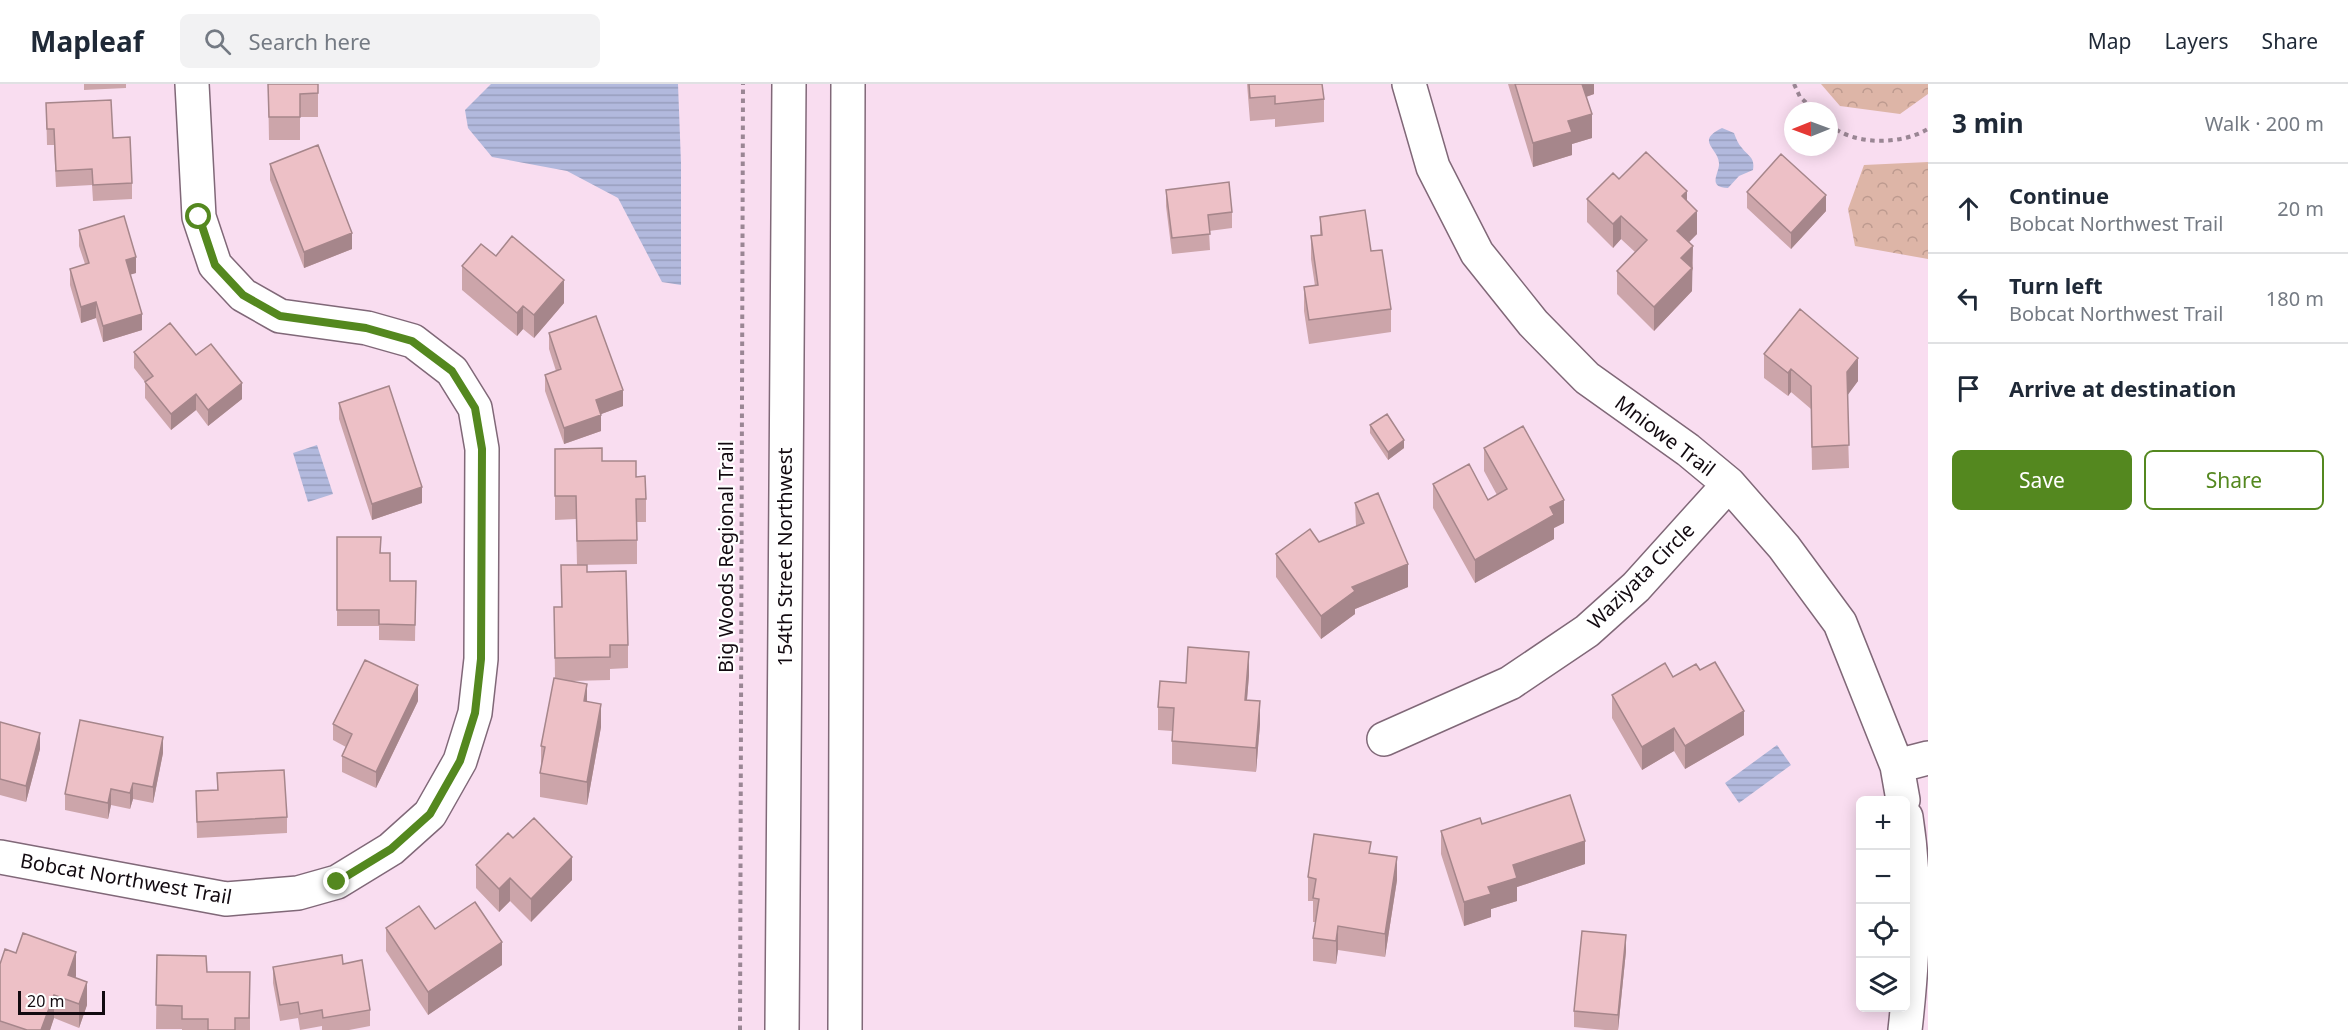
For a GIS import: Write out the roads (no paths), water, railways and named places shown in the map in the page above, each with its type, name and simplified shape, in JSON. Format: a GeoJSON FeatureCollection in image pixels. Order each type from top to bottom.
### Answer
{"type":"FeatureCollection","features":[{"type":"Feature","properties":{"kind":"street","name":"Bobcat Northwest Trail"},"geometry":{"type":"LineString","coordinates":[[0,857],[226,899],[298,893],[337,882],[391,849],[430,814],[460,761],[475,713],[481,659],[482,449],[475,408],[452,371],[412,341],[366,328],[280,316],[243,295],[215,265],[199,217],[192,84]]}},
{"type":"Feature","properties":{"kind":"street","name":"154th Street Northwest"},"geometry":{"type":"LineString","coordinates":[[782,1030],[789,84]]}},
{"type":"Feature","properties":{"kind":"street"},"geometry":{"type":"LineString","coordinates":[[845,1030],[848,84]]}},
{"type":"Feature","properties":{"kind":"street","name":"Mniowe Trail"},"geometry":{"type":"LineString","coordinates":[[1409,84],[1433,167],[1477,253],[1533,323],[1587,378],[1688,450],[1729,484],[1784,547],[1840,623],[1897,766],[1902,796]]}},
{"type":"Feature","properties":{"kind":"street","name":"Waziyata Circle"},"geometry":{"type":"LineString","coordinates":[[1384,739],[1510,683],[1587,631],[1636,587],[1729,484]]}},
{"type":"Feature","properties":{"kind":"street"},"geometry":{"type":"LineString","coordinates":[[1897,766],[1928,758]]}},
{"type":"Feature","properties":{"kind":"street"},"geometry":{"type":"LineString","coordinates":[[1905,1030],[1912,963],[1910,846]]}},
{"type":"Feature","properties":{"kind":"water"},"geometry":{"type":"Polygon","coordinates":[[[491,84],[678,84],[681,163],[681,285],[662,282],[618,198],[567,171],[492,157],[468,128],[465,110],[491,84]]]}},
{"type":"Feature","properties":{"kind":"water"},"geometry":{"type":"Polygon","coordinates":[[[1722,128],[1734,133],[1739,145],[1753,162],[1753,170],[1739,176],[1728,188],[1717,185],[1719,163],[1709,141],[1714,133],[1722,128]]]}},
{"type":"Feature","properties":{"kind":"water"},"geometry":{"type":"Polygon","coordinates":[[[317,445],[333,494],[308,502],[293,453],[317,445]]]}},
{"type":"Feature","properties":{"kind":"water"},"geometry":{"type":"Polygon","coordinates":[[[1777,745],[1791,765],[1739,803],[1725,783],[1777,745]]]}}]}
